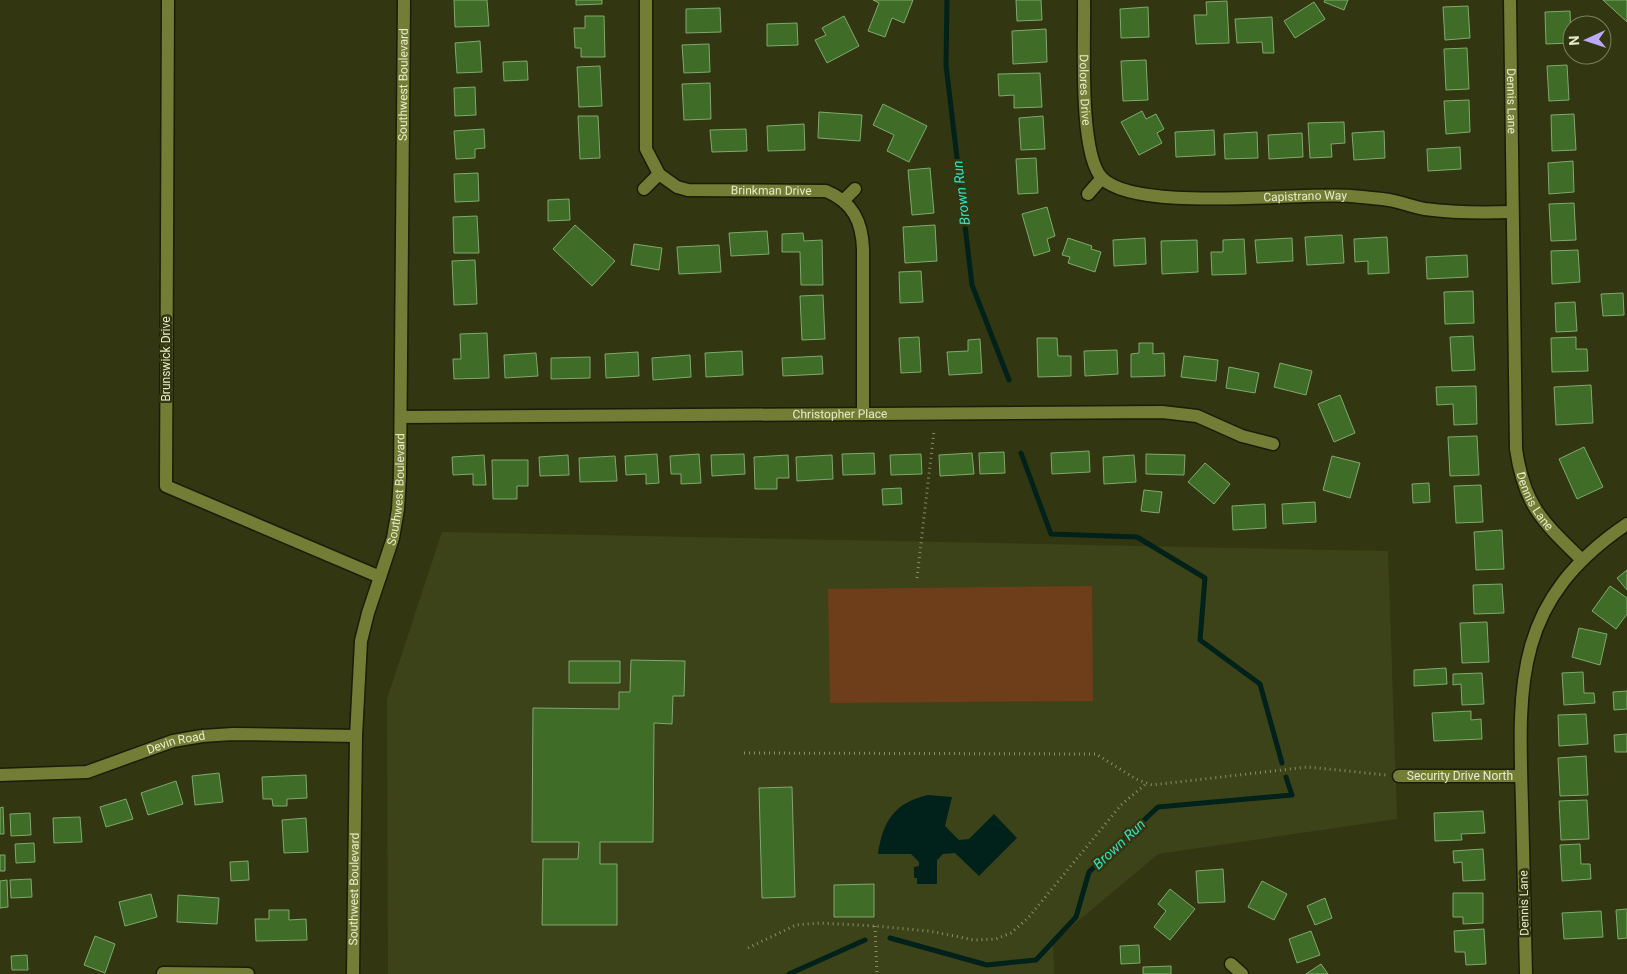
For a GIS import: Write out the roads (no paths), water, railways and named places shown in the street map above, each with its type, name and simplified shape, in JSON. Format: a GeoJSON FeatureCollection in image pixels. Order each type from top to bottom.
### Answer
{"type":"FeatureCollection","features":[{"type":"Feature","properties":{"kind":"street","name":"Brunswick Drive"},"geometry":{"type":"LineString","coordinates":[[168,0],[166,486],[380,577]]}},
{"type":"Feature","properties":{"kind":"street","name":"Southwest Boulevard"},"geometry":{"type":"LineString","coordinates":[[353,974],[356,736],[361,641],[393,538],[398,509],[401,417],[404,0]]}},
{"type":"Feature","properties":{"kind":"street","name":"Brinkman Drive"},"geometry":{"type":"LineString","coordinates":[[646,0],[646,149],[659,174],[677,187],[688,190],[817,191],[826,192],[844,200]]}},
{"type":"Feature","properties":{"kind":"street","name":"Dolores Drive"},"geometry":{"type":"LineString","coordinates":[[1084,0],[1086,114],[1089,149],[1094,164],[1102,178]]}},
{"type":"Feature","properties":{"kind":"street","name":"Dennis Lane"},"geometry":{"type":"LineString","coordinates":[[1510,0],[1516,448],[1520,476],[1526,492],[1545,524],[1581,559],[1564,580],[1550,602],[1530,648],[1523,674],[1521,776],[1526,974]]}},
{"type":"Feature","properties":{"kind":"street"},"geometry":{"type":"LineString","coordinates":[[644,189],[659,174]]}},
{"type":"Feature","properties":{"kind":"street"},"geometry":{"type":"LineString","coordinates":[[1088,194],[1102,178]]}},
{"type":"Feature","properties":{"kind":"street","name":"Capistrano Way"},"geometry":{"type":"LineString","coordinates":[[1102,178],[1114,187],[1151,196],[1349,196],[1470,213],[1512,212]]}},
{"type":"Feature","properties":{"kind":"street"},"geometry":{"type":"LineString","coordinates":[[855,189],[844,200],[857,216],[862,235],[863,414]]}},
{"type":"Feature","properties":{"kind":"street","name":"Christopher Place"},"geometry":{"type":"LineString","coordinates":[[401,417],[1182,413],[1196,416],[1242,436],[1273,444]]}},
{"type":"Feature","properties":{"kind":"street"},"geometry":{"type":"LineString","coordinates":[[1581,559],[1627,524]]}},
{"type":"Feature","properties":{"kind":"street","name":"Devin Road"},"geometry":{"type":"LineString","coordinates":[[0,775],[87,772],[173,741],[202,736],[233,734],[356,736]]}},
{"type":"Feature","properties":{"kind":"street","name":"Security Drive North"},"geometry":{"type":"LineString","coordinates":[[1399,776],[1521,776]]}},
{"type":"Feature","properties":{"kind":"street"},"geometry":{"type":"LineString","coordinates":[[1231,964],[1242,974]]}},
{"type":"Feature","properties":{"kind":"street"},"geometry":{"type":"LineString","coordinates":[[163,973],[248,974]]}},
{"type":"Feature","properties":{"kind":"water"},"geometry":{"type":"Polygon","coordinates":[[[928,795],[952,797],[945,826],[959,840],[969,839],[994,814],[1017,838],[979,876],[955,853],[943,854],[937,860],[937,884],[917,884],[917,878],[914,878],[914,867],[919,866],[919,862],[911,854],[878,854],[883,832],[892,815],[899,808],[916,798],[928,795]]]}},
{"type":"Feature","properties":{"kind":"waterway","name":"Brown Run"},"geometry":{"type":"LineString","coordinates":[[947,0],[946,65],[972,285],[1009,380]]}},
{"type":"Feature","properties":{"kind":"waterway","name":"Brown Run"},"geometry":{"type":"LineString","coordinates":[[1021,453],[1051,534],[1137,537],[1205,578],[1200,640],[1260,684],[1282,763]]}},
{"type":"Feature","properties":{"kind":"waterway","name":"Brown Run"},"geometry":{"type":"LineString","coordinates":[[890,938],[987,965],[1036,960],[1076,917],[1089,872],[1158,807],[1292,795],[1286,777]]}},
{"type":"Feature","properties":{"kind":"waterway","name":"Brown Run"},"geometry":{"type":"LineString","coordinates":[[789,974],[865,940]]}}]}
